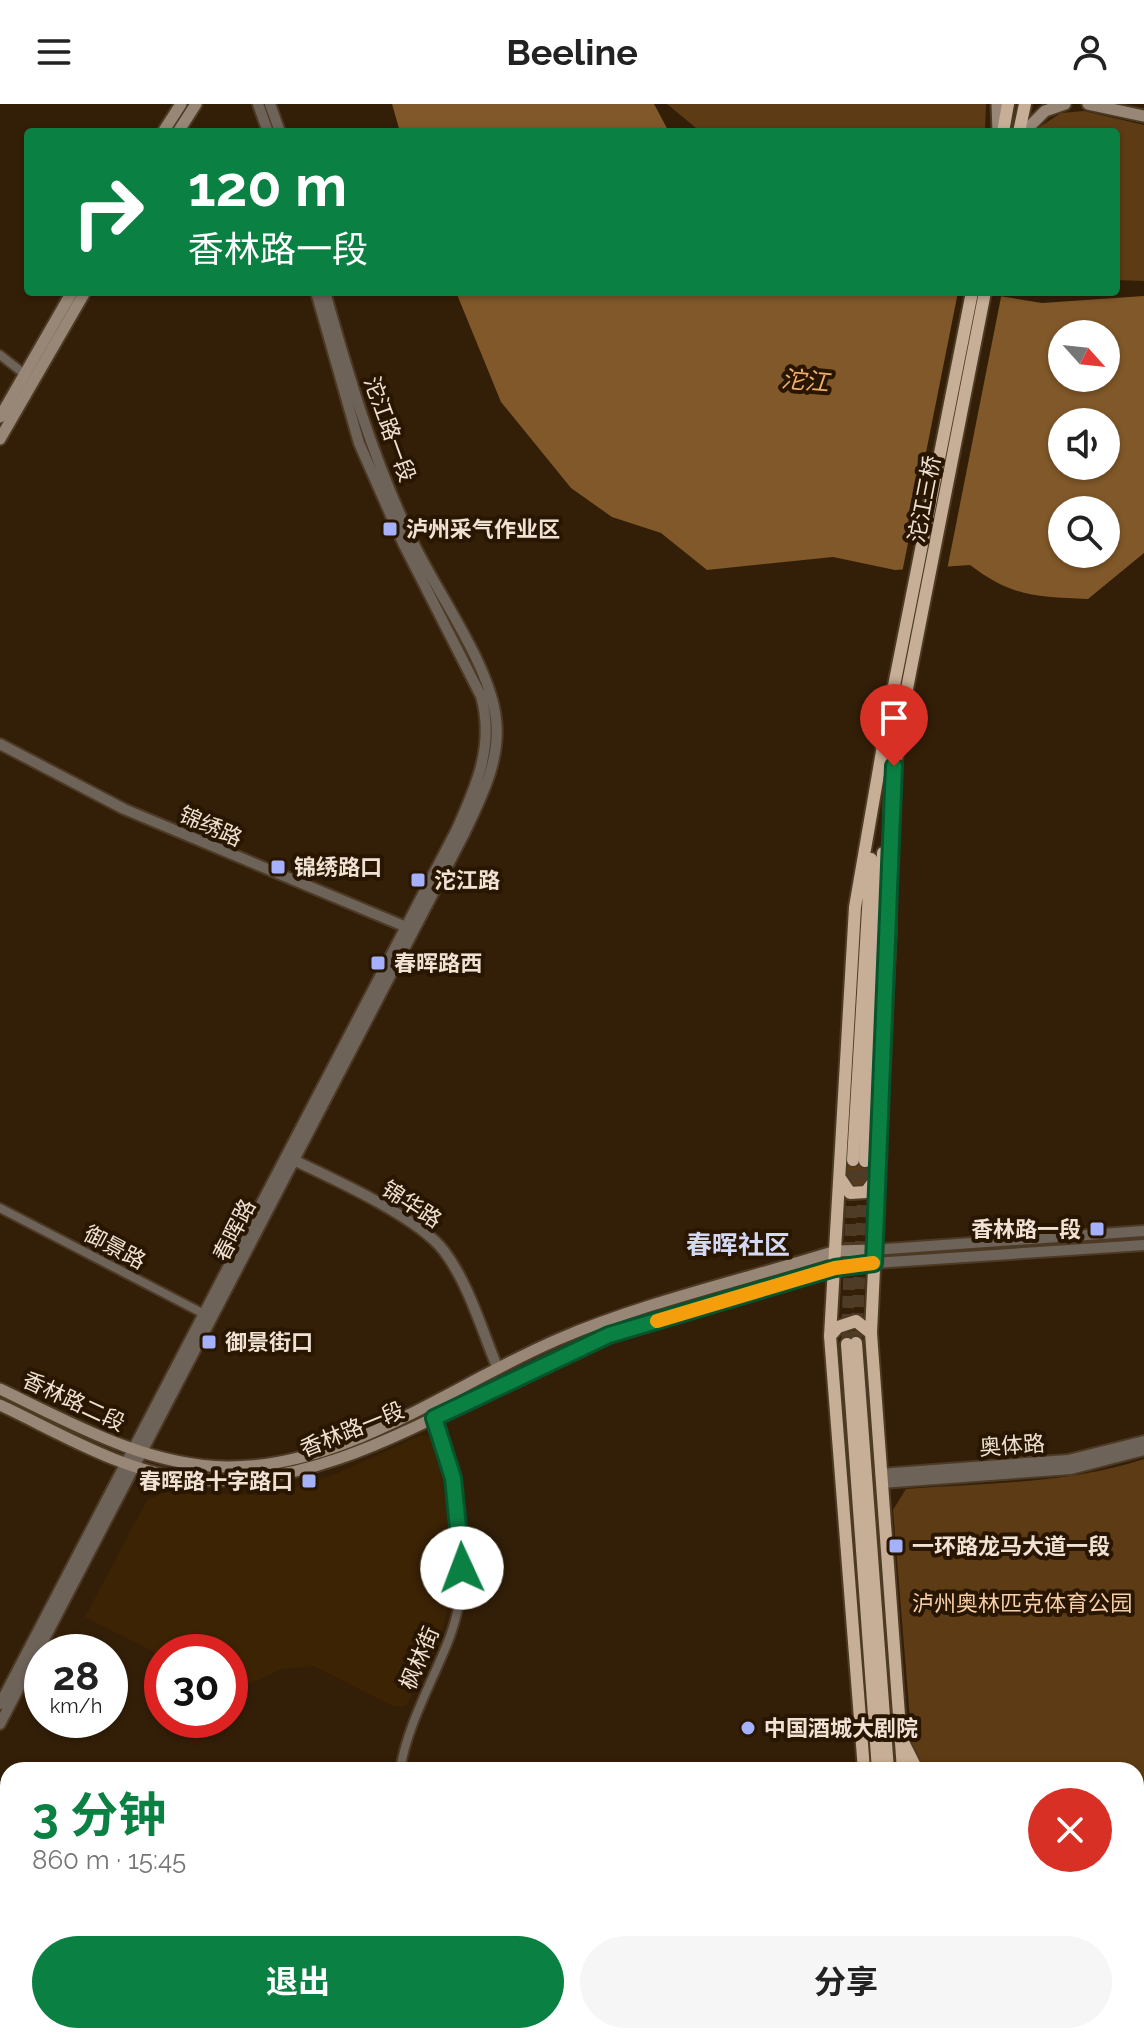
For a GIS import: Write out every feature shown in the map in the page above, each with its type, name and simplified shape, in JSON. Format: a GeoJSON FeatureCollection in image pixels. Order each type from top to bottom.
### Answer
{"type":"FeatureCollection","features":[{"type":"Feature","properties":{"kind":"highway"},"geometry":{"type":"LineString","coordinates":[[1002,128],[1008,104]]}},
{"type":"Feature","properties":{"kind":"highway"},"geometry":{"type":"LineString","coordinates":[[1022,128],[1025,104]]}},
{"type":"Feature","properties":{"kind":"highway","name":"沱江三桥"},"geometry":{"type":"LineString","coordinates":[[895,713],[971,296]]}},
{"type":"Feature","properties":{"kind":"highway","name":"沱江三桥"},"geometry":{"type":"LineString","coordinates":[[895,713],[984,296]]}},
{"type":"Feature","properties":{"kind":"highway"},"geometry":{"type":"LineString","coordinates":[[861,1762],[830,1336],[855,907],[895,713]]}},
{"type":"Feature","properties":{"kind":"highway"},"geometry":{"type":"LineString","coordinates":[[895,713],[890,805],[890,928],[871,1333],[902,1762]]}},
{"type":"Feature","properties":{"kind":"highway"},"geometry":{"type":"LineString","coordinates":[[876,800],[859,1161],[879,882],[890,805]]}},
{"type":"Feature","properties":{"kind":"highway"},"geometry":{"type":"LineString","coordinates":[[840,1178],[850,1193],[858,1193],[866,1192],[877,1177]]}},
{"type":"Feature","properties":{"kind":"highway"},"geometry":{"type":"LineString","coordinates":[[830,1336],[838,1327],[856,1321],[871,1333]]}},
{"type":"Feature","properties":{"kind":"highway"},"geometry":{"type":"LineString","coordinates":[[878,1762],[852,1343],[887,1762]]}},
{"type":"Feature","properties":{"kind":"highway"},"geometry":{"type":"LineString","coordinates":[[901,1738],[913,1762]]}},
{"type":"Feature","properties":{"kind":"main road"},"geometry":{"type":"LineString","coordinates":[[166,128],[181,104]]}},
{"type":"Feature","properties":{"kind":"main road"},"geometry":{"type":"LineString","coordinates":[[181,128],[196,104]]}},
{"type":"Feature","properties":{"kind":"main road"},"geometry":{"type":"LineString","coordinates":[[997,104],[1000,128]]}},
{"type":"Feature","properties":{"kind":"main road"},"geometry":{"type":"LineString","coordinates":[[1026,128],[1045,111],[1065,104]]}},
{"type":"Feature","properties":{"kind":"main road"},"geometry":{"type":"LineString","coordinates":[[1088,104],[1144,116]]}},
{"type":"Feature","properties":{"kind":"main road"},"geometry":{"type":"LineString","coordinates":[[0,439],[70,296]]}},
{"type":"Feature","properties":{"kind":"main road"},"geometry":{"type":"LineString","coordinates":[[0,417],[30,378],[82,296]]}},
{"type":"Feature","properties":{"kind":"main road","name":"香林路一段"},"geometry":{"type":"LineString","coordinates":[[136,1450],[187,1464],[229,1467],[301,1456],[377,1428],[596,1324],[836,1251],[873,1256]]}},
{"type":"Feature","properties":{"kind":"main road","name":"香林路一段"},"geometry":{"type":"LineString","coordinates":[[129,1464],[189,1479],[232,1482],[272,1478],[327,1463],[434,1418],[609,1335],[873,1256]]}},
{"type":"Feature","properties":{"kind":"main road","name":"香林路二段"},"geometry":{"type":"LineString","coordinates":[[0,1389],[136,1450]]}},
{"type":"Feature","properties":{"kind":"main road","name":"香林路二段"},"geometry":{"type":"LineString","coordinates":[[0,1405],[129,1464]]}},
{"type":"Feature","properties":{"kind":"street"},"geometry":{"type":"LineString","coordinates":[[258,104],[267,128]]}},
{"type":"Feature","properties":{"kind":"street"},"geometry":{"type":"LineString","coordinates":[[270,104],[279,128]]}},
{"type":"Feature","properties":{"kind":"street","name":"沱江路一段"},"geometry":{"type":"LineString","coordinates":[[317,296],[359,443],[403,543],[481,696],[491,750]]}},
{"type":"Feature","properties":{"kind":"street","name":"沱江路一段"},"geometry":{"type":"LineString","coordinates":[[326,296],[367,439],[411,539],[490,693],[496,715],[491,750]]}},
{"type":"Feature","properties":{"kind":"street"},"geometry":{"type":"LineString","coordinates":[[0,355],[30,378]]}},
{"type":"Feature","properties":{"kind":"street","name":"锦绣路"},"geometry":{"type":"LineString","coordinates":[[0,744],[65,781],[193,840],[409,928]]}},
{"type":"Feature","properties":{"kind":"street","name":"春晖路"},"geometry":{"type":"LineString","coordinates":[[0,1724],[136,1450],[409,928],[476,808],[491,750]]}},
{"type":"Feature","properties":{"kind":"street","name":"锦华路"},"geometry":{"type":"LineString","coordinates":[[287,1160],[411,1222],[435,1240],[454,1266],[495,1370]]}},
{"type":"Feature","properties":{"kind":"street","name":"御景路"},"geometry":{"type":"LineString","coordinates":[[0,1208],[208,1316]]}},
{"type":"Feature","properties":{"kind":"street","name":"香林路一段"},"geometry":{"type":"LineString","coordinates":[[873,1256],[1144,1231]]}},
{"type":"Feature","properties":{"kind":"street","name":"香林路一段"},"geometry":{"type":"LineString","coordinates":[[873,1256],[1144,1245]]}},
{"type":"Feature","properties":{"kind":"street","name":"枫林街"},"geometry":{"type":"LineString","coordinates":[[402,1762],[422,1697],[450,1637],[462,1568],[453,1478],[434,1418]]}},
{"type":"Feature","properties":{"kind":"street","name":"奥体路"},"geometry":{"type":"LineString","coordinates":[[880,1478],[1068,1460],[1144,1441]]}},
{"type":"Feature","properties":{"kind":"street","name":"奥体路"},"geometry":{"type":"LineString","coordinates":[[880,1478],[1071,1469],[1144,1450]]}},
{"type":"Feature","properties":{"kind":"street","name":"春晖路"},"geometry":{"type":"LineString","coordinates":[[0,1704],[129,1464]]}},
{"type":"Feature","properties":{"kind":"shaded area"},"geometry":{"type":"Polygon","coordinates":[[[422,1435],[430,1438],[442,1478],[454,1576],[440,1642],[406,1706],[393,1706],[314,1666],[282,1669],[248,1684],[248,1634],[144,1634],[144,1647],[128,1639],[128,1634],[119,1634],[85,1617],[147,1500],[165,1492],[257,1495],[338,1473],[422,1435]]]}},
{"type":"Feature","properties":{"kind":"green space"},"geometry":{"type":"Polygon","coordinates":[[[667,104],[986,104],[985,128],[696,128],[667,104]]]}},
{"type":"Feature","properties":{"kind":"green space"},"geometry":{"type":"Polygon","coordinates":[[[1084,111],[1144,125],[1144,281],[1120,280],[1120,128],[1038,128],[1061,113],[1084,111]]]}},
{"type":"Feature","properties":{"kind":"green space"},"geometry":{"type":"Polygon","coordinates":[[[847,1161],[870,1165],[868,1178],[862,1186],[853,1186],[848,1181],[847,1161]]]}},
{"type":"Feature","properties":{"kind":"green space","name":"泸州奥林匹克体育公园"},"geometry":{"type":"Polygon","coordinates":[[[1144,1459],[1144,1762],[920,1762],[912,1744],[893,1510],[906,1489],[1056,1478],[1144,1459]]]}},
{"type":"Feature","properties":{"kind":"water"},"geometry":{"type":"Polygon","coordinates":[[[392,104],[654,104],[667,128],[399,128],[392,104]]]}},
{"type":"Feature","properties":{"kind":"water","name":"沱江"},"geometry":{"type":"Polygon","coordinates":[[[458,296],[999,296],[1042,303],[1144,296],[1144,553],[1088,599],[1054,597],[1012,589],[970,565],[895,570],[833,557],[707,570],[661,533],[612,517],[571,488],[501,402],[458,296]]]}},
{"type":"Feature","properties":{"kind":"pier"},"geometry":{"type":"Polygon","coordinates":[[[957,296],[1001,296],[947,570],[902,573],[957,296]]]}},
{"type":"Feature","properties":{"kind":"tunnel"},"geometry":{"type":"LineString","coordinates":[[847,1344],[853,1160]]}},
{"type":"Feature","properties":{"kind":"tunnel"},"geometry":{"type":"LineString","coordinates":[[856,1343],[865,1161]]}},
{"type":"Feature","properties":{"kind":"slow traffic"},"geometry":{"type":"LineString","coordinates":[[657,1321],[835,1268],[873,1263]]}},
{"type":"Feature","properties":{"kind":"place","name":"泸州采气作业区"},"geometry":{"type":"Point","coordinates":[390,529]}},
{"type":"Feature","properties":{"kind":"place","name":"锦绣路口"},"geometry":{"type":"Point","coordinates":[278,867]}},
{"type":"Feature","properties":{"kind":"place","name":"沱江路"},"geometry":{"type":"Point","coordinates":[418,880]}},
{"type":"Feature","properties":{"kind":"place","name":"春晖路西"},"geometry":{"type":"Point","coordinates":[378,963]}},
{"type":"Feature","properties":{"kind":"place","name":"香林路一段"},"geometry":{"type":"Point","coordinates":[1097,1229]}},
{"type":"Feature","properties":{"kind":"place","name":"御景街口"},"geometry":{"type":"Point","coordinates":[209,1342]}},
{"type":"Feature","properties":{"kind":"place","name":"春晖路十字路口"},"geometry":{"type":"Point","coordinates":[309,1481]}},
{"type":"Feature","properties":{"kind":"place","name":"一环路龙马大道一段"},"geometry":{"type":"Point","coordinates":[896,1546]}},
{"type":"Feature","properties":{"kind":"place","name":"中国酒城大剧院"},"geometry":{"type":"Point","coordinates":[748,1728]}},
{"type":"Feature","properties":{"kind":"district","name":"春晖社区"},"geometry":{"type":"Point","coordinates":[738,1245]}},
{"type":"Feature","properties":{"kind":"route"},"geometry":{"type":"LineString","coordinates":[[462,1568],[461,1529],[453,1478],[434,1418],[609,1335],[835,1268],[874,1263],[890,928],[890,805],[894,766]]}}]}
